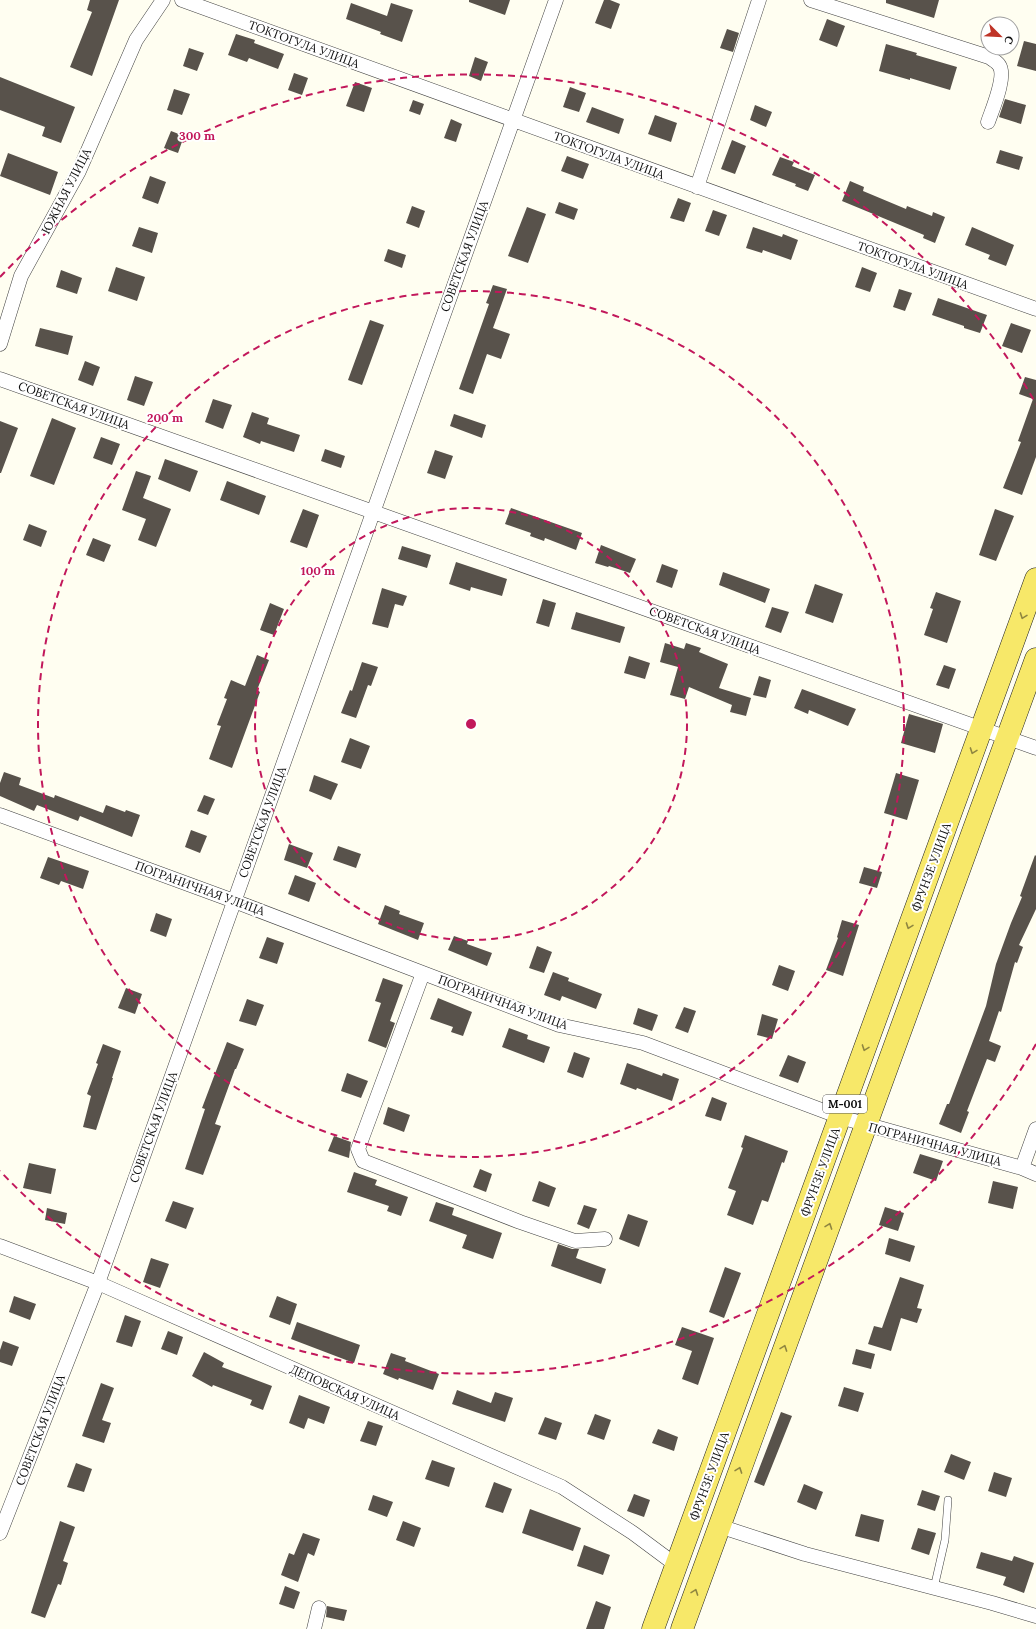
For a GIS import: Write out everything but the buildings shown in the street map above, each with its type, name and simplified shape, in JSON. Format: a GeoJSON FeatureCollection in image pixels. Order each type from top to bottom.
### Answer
{"type":"FeatureCollection","features":[{"type":"Feature","properties":{"kind":"main road","name":"ФРУНЗЕ УЛИЦА"},"geometry":{"type":"LineString","coordinates":[[653,1629],[696,1515],[1036,579]]}},
{"type":"Feature","properties":{"kind":"main road","name":"M-001"},"geometry":{"type":"LineString","coordinates":[[682,1629],[1036,659]]}},
{"type":"Feature","properties":{"kind":"street","name":"ЮЖНАЯ УЛИЦА"},"geometry":{"type":"LineString","coordinates":[[0,344],[21,276],[79,171],[136,40],[163,0]]}},
{"type":"Feature","properties":{"kind":"street","name":"ТОКТОГУЛА УЛИЦА"},"geometry":{"type":"LineString","coordinates":[[182,0],[513,119],[697,188],[1036,309]]}},
{"type":"Feature","properties":{"kind":"street","name":"СОВЕТСКАЯ УЛИЦА"},"geometry":{"type":"LineString","coordinates":[[0,1533],[98,1282],[556,0]]}},
{"type":"Feature","properties":{"kind":"street"},"geometry":{"type":"LineString","coordinates":[[697,188],[759,0]]}},
{"type":"Feature","properties":{"kind":"street"},"geometry":{"type":"LineString","coordinates":[[811,0],[989,57],[999,64],[1002,72],[988,122]]}},
{"type":"Feature","properties":{"kind":"street","name":"СОВЕТСКАЯ УЛИЦА"},"geometry":{"type":"LineString","coordinates":[[0,379],[1036,748]]}},
{"type":"Feature","properties":{"kind":"street","name":"ПОГРАНИЧНАЯ УЛИЦА"},"geometry":{"type":"LineString","coordinates":[[0,815],[234,900],[559,1025],[643,1043],[840,1117],[1022,1168],[1036,1174]]}},
{"type":"Feature","properties":{"kind":"street"},"geometry":{"type":"LineString","coordinates":[[423,973],[358,1149],[363,1161],[520,1222],[575,1241],[605,1239]]}},
{"type":"Feature","properties":{"kind":"street"},"geometry":{"type":"LineString","coordinates":[[1022,1168],[1036,1129]]}},
{"type":"Feature","properties":{"kind":"street","name":"ДЕПОВСКАЯ УЛИЦА"},"geometry":{"type":"LineString","coordinates":[[0,1246],[98,1282],[562,1487],[632,1533],[676,1565]]}},
{"type":"Feature","properties":{"kind":"street"},"geometry":{"type":"LineString","coordinates":[[719,1526],[805,1554],[1036,1616]]}},
{"type":"Feature","properties":{"kind":"street"},"geometry":{"type":"LineString","coordinates":[[314,1629],[319,1608]]}},
{"type":"Feature","properties":{"kind":"lane"},"geometry":{"type":"LineString","coordinates":[[934,1588],[945,1540],[948,1500]]}}]}
